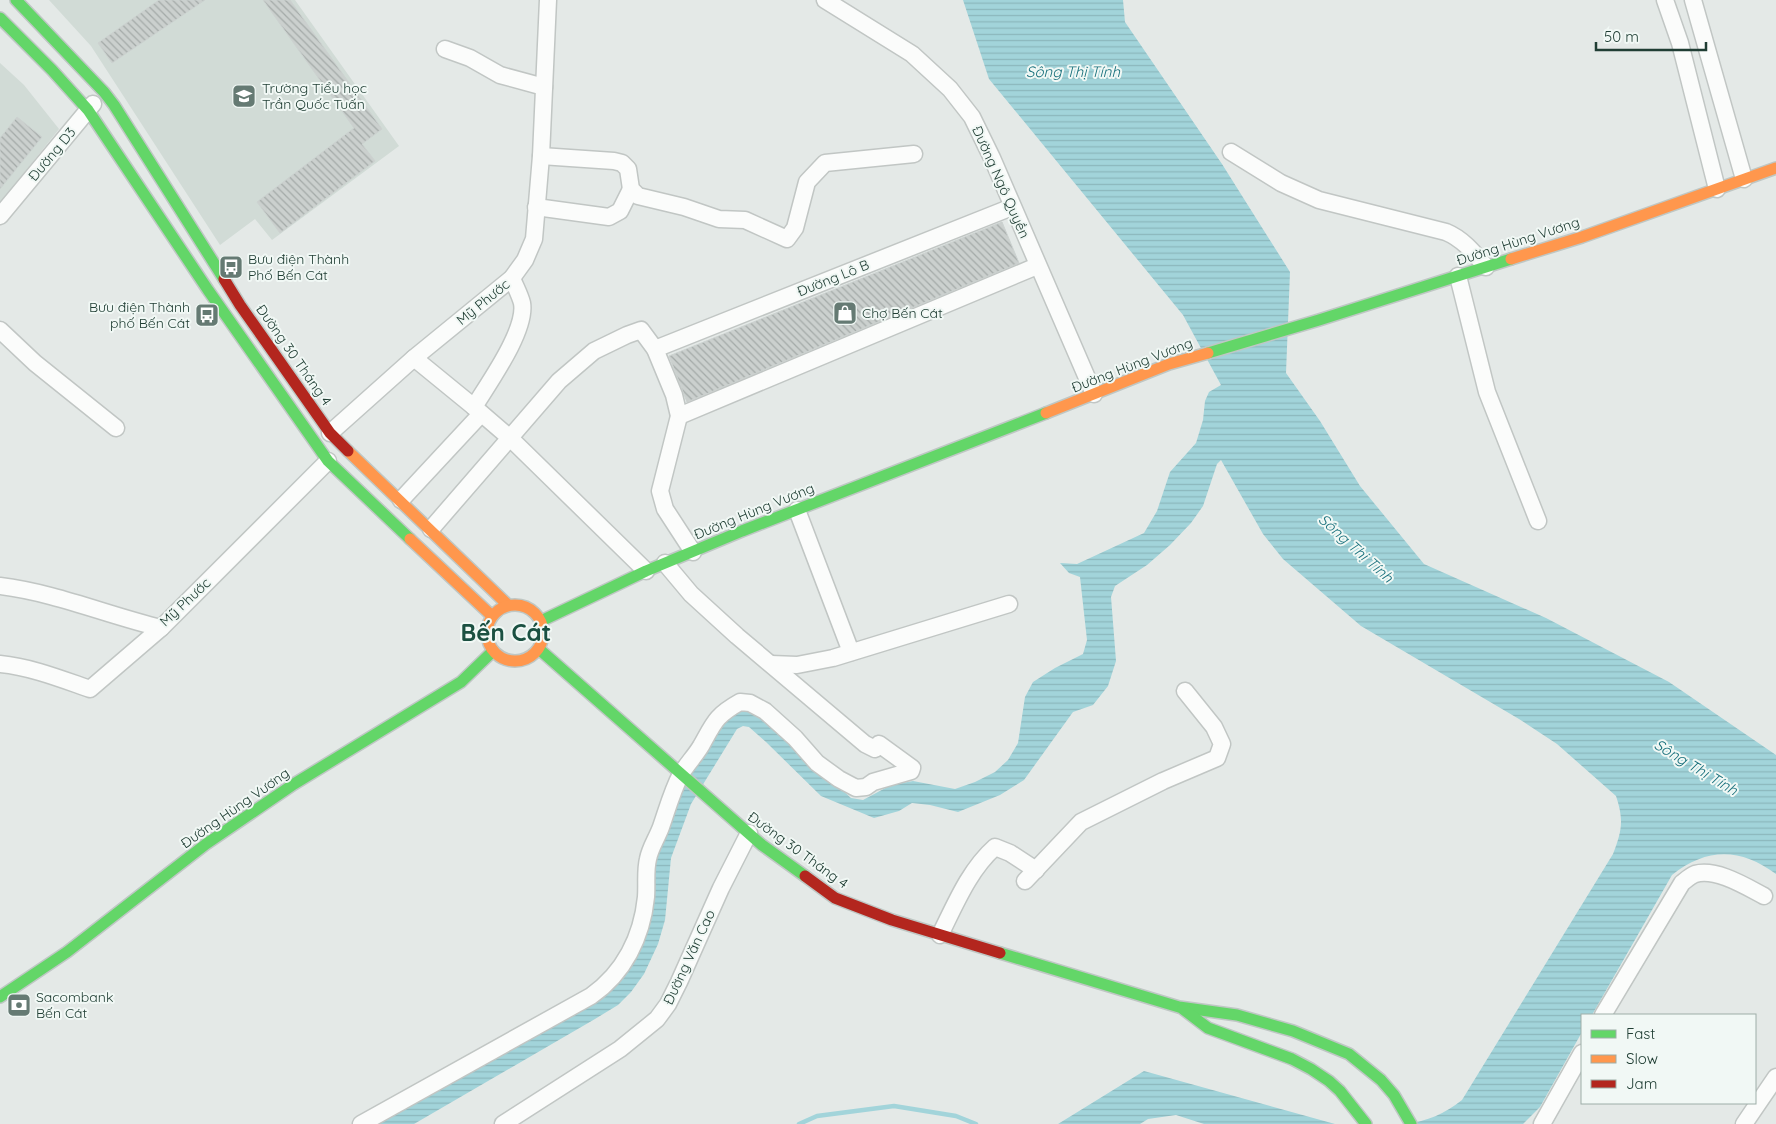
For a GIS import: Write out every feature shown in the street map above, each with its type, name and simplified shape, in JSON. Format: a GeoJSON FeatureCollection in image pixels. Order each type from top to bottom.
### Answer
{"type":"FeatureCollection","features":[{"type":"Feature","properties":{"kind":"main road","name":"Đường 30 Tháng 4"},"geometry":{"type":"LineString","coordinates":[[16,0],[104,92],[240,305],[330,433],[508,605]]}},
{"type":"Feature","properties":{"kind":"main road"},"geometry":{"type":"LineString","coordinates":[[0,18],[52,70],[88,110],[225,314],[328,460],[492,616]]}},
{"type":"Feature","properties":{"kind":"main road","name":"Đường Hùng Vương"},"geometry":{"type":"LineString","coordinates":[[541,621],[646,571],[742,531],[1169,364],[1319,320],[1582,237],[1776,168]]}},
{"type":"Feature","properties":{"kind":"main road"},"geometry":{"type":"LineString","coordinates":[[225,314],[240,305]]}},
{"type":"Feature","properties":{"kind":"main road"},"geometry":{"type":"LineString","coordinates":[[328,460],[330,433]]}},
{"type":"Feature","properties":{"kind":"main road"},"geometry":{"type":"LineString","coordinates":[[461,586],[476,574]]}},
{"type":"Feature","properties":{"kind":"main road"},"geometry":{"type":"LineString","coordinates":[[518,604],[527,607],[541,621],[544,630],[543,640],[539,649],[533,655],[516,661],[508,660],[500,657],[488,643],[486,634],[492,616],[499,609],[508,605],[518,604]]}},
{"type":"Feature","properties":{"kind":"main road","name":"Đường 30 Tháng 4"},"geometry":{"type":"LineString","coordinates":[[539,649],[762,845],[835,898],[892,920],[1179,1007],[1237,1015],[1294,1031],[1349,1054],[1381,1080],[1411,1124]]}},
{"type":"Feature","properties":{"kind":"main road","name":"Đường Hùng Vương"},"geometry":{"type":"LineString","coordinates":[[0,997],[67,952],[214,839],[294,784],[461,682],[493,651]]}},
{"type":"Feature","properties":{"kind":"main road","name":"Đường 30 Tháng 4"},"geometry":{"type":"LineString","coordinates":[[1179,1007],[1208,1028],[1277,1053],[1310,1069],[1329,1081],[1340,1091],[1363,1119]]}},
{"type":"Feature","properties":{"kind":"street","name":"Mỹ Phước"},"geometry":{"type":"LineString","coordinates":[[330,433],[414,358],[512,278],[525,260],[534,238],[541,156],[548,0]]}},
{"type":"Feature","properties":{"kind":"street","name":"Đường Ngô Quyền"},"geometry":{"type":"LineString","coordinates":[[825,0],[912,54],[950,89],[972,117],[992,158],[1094,394]]}},
{"type":"Feature","properties":{"kind":"street"},"geometry":{"type":"LineString","coordinates":[[1665,0],[1680,43],[1717,189]]}},
{"type":"Feature","properties":{"kind":"street"},"geometry":{"type":"LineString","coordinates":[[1693,0],[1744,179]]}},
{"type":"Feature","properties":{"kind":"street"},"geometry":{"type":"LineString","coordinates":[[445,49],[470,58],[500,75],[544,87]]}},
{"type":"Feature","properties":{"kind":"street","name":"Đường D3"},"geometry":{"type":"LineString","coordinates":[[0,216],[104,92]]}},
{"type":"Feature","properties":{"kind":"street"},"geometry":{"type":"LineString","coordinates":[[1231,152],[1281,183],[1319,200],[1446,232],[1462,240],[1486,267]]}},
{"type":"Feature","properties":{"kind":"street"},"geometry":{"type":"LineString","coordinates":[[631,190],[638,196],[684,207],[719,219],[745,220],[787,239],[795,228],[807,182],[825,163],[914,154]]}},
{"type":"Feature","properties":{"kind":"street"},"geometry":{"type":"LineString","coordinates":[[536,207],[609,217],[620,211],[631,190],[628,169],[622,163],[541,156]]}},
{"type":"Feature","properties":{"kind":"street","name":"Đường Lô B"},"geometry":{"type":"LineString","coordinates":[[655,349],[1012,207]]}},
{"type":"Feature","properties":{"kind":"street"},"geometry":{"type":"LineString","coordinates":[[679,416],[1038,266]]}},
{"type":"Feature","properties":{"kind":"street"},"geometry":{"type":"LineString","coordinates":[[1458,276],[1487,392],[1538,521]]}},
{"type":"Feature","properties":{"kind":"street"},"geometry":{"type":"LineString","coordinates":[[401,500],[477,410],[519,326],[522,304],[512,278]]}},
{"type":"Feature","properties":{"kind":"street"},"geometry":{"type":"LineString","coordinates":[[0,330],[35,363],[116,428]]}},
{"type":"Feature","properties":{"kind":"street"},"geometry":{"type":"LineString","coordinates":[[431,529],[559,381],[594,351],[641,330],[655,349],[674,395],[679,416],[660,491],[665,510],[693,552]]}},
{"type":"Feature","properties":{"kind":"street"},"geometry":{"type":"LineString","coordinates":[[414,358],[510,438],[646,571]]}},
{"type":"Feature","properties":{"kind":"street","name":"Mỹ Phước"},"geometry":{"type":"LineString","coordinates":[[0,586],[26,589],[103,610],[133,622],[161,628],[328,460]]}},
{"type":"Feature","properties":{"kind":"street"},"geometry":{"type":"LineString","coordinates":[[797,510],[851,652]]}},
{"type":"Feature","properties":{"kind":"street"},"geometry":{"type":"LineString","coordinates":[[361,1124],[591,996],[613,978],[630,954],[638,934],[644,913],[647,860],[682,775],[701,746],[711,726],[722,713],[740,702],[750,703],[765,711],[795,738],[818,763],[838,779],[856,788],[866,787],[873,782],[911,771],[912,768],[879,744],[875,749],[865,744],[691,594],[665,563]]}},
{"type":"Feature","properties":{"kind":"street"},"geometry":{"type":"LineString","coordinates":[[771,664],[797,665],[851,652],[1009,604]]}},
{"type":"Feature","properties":{"kind":"street"},"geometry":{"type":"LineString","coordinates":[[0,664],[43,672],[90,689],[161,628]]}},
{"type":"Feature","properties":{"kind":"street"},"geometry":{"type":"LineString","coordinates":[[940,935],[964,886],[986,855],[995,848],[1010,854],[1030,876],[1081,822],[1163,781],[1217,758],[1222,744],[1214,727],[1185,690]]}},
{"type":"Feature","properties":{"kind":"street","name":"Đường Văn Cao"},"geometry":{"type":"LineString","coordinates":[[503,1124],[620,1049],[658,1020],[679,982],[720,888],[749,834]]}},
{"type":"Feature","properties":{"kind":"street"},"geometry":{"type":"LineString","coordinates":[[1604,1014],[1682,883],[1693,874],[1708,872],[1737,882],[1764,896]]}},
{"type":"Feature","properties":{"kind":"street"},"geometry":{"type":"LineString","coordinates":[[1542,1124],[1581,1055]]}},
{"type":"Feature","properties":{"kind":"street"},"geometry":{"type":"LineString","coordinates":[[1744,1124],[1776,1077]]}},
{"type":"Feature","properties":{"kind":"shaded area","name":"Trường Tiểu học Trần Quốc Tuấn"},"geometry":{"type":"Polygon","coordinates":[[[49,0],[295,0],[399,146],[272,240],[255,219],[220,245],[91,46],[49,0]]]}},
{"type":"Feature","properties":{"kind":"shaded area"},"geometry":{"type":"Polygon","coordinates":[[[0,63],[24,85],[59,129],[0,203],[0,63]]]}},
{"type":"Feature","properties":{"kind":"water","name":"Sông Thị Tính"},"geometry":{"type":"Polygon","coordinates":[[[963,0],[1123,0],[1125,22],[1222,164],[1290,272],[1286,373],[1320,421],[1360,486],[1424,564],[1546,618],[1669,682],[1776,755],[1776,874],[1750,859],[1724,854],[1698,859],[1672,875],[1593,1014],[1581,1014],[1581,1034],[1540,1107],[1523,1124],[1405,1124],[1435,1116],[1462,1100],[1613,854],[1621,825],[1619,804],[1616,796],[1557,744],[1519,719],[1361,626],[1283,559],[1263,534],[1221,460],[1217,464],[1203,506],[1191,523],[1147,565],[1115,586],[1111,597],[1116,661],[1108,686],[1093,705],[1073,712],[1024,780],[1000,795],[958,812],[912,803],[899,811],[874,818],[821,796],[749,727],[743,726],[737,729],[691,804],[671,858],[665,920],[658,944],[644,974],[631,992],[618,1005],[595,1019],[414,1124],[372,1124],[620,974],[650,870],[674,800],[719,723],[740,709],[751,710],[764,718],[851,798],[863,800],[891,785],[913,781],[955,789],[995,772],[1008,760],[1018,743],[1025,697],[1033,682],[1083,654],[1087,640],[1080,577],[1069,573],[1060,563],[1077,564],[1144,533],[1157,511],[1170,472],[1196,443],[1203,420],[1205,401],[1209,392],[1221,385],[1183,315],[989,79],[963,0]]]}},
{"type":"Feature","properties":{"kind":"water"},"geometry":{"type":"Polygon","coordinates":[[[1144,1071],[1335,1124],[1204,1124],[1176,1115],[1148,1119],[1140,1124],[1058,1124],[1144,1071]]]}},
{"type":"Feature","properties":{"kind":"building"},"geometry":{"type":"Polygon","coordinates":[[[159,0],[205,0],[112,63],[98,43],[159,0]]]}},
{"type":"Feature","properties":{"kind":"building"},"geometry":{"type":"Polygon","coordinates":[[[263,0],[290,0],[382,129],[362,144],[375,161],[280,233],[257,202],[354,128],[263,0]]]}},
{"type":"Feature","properties":{"kind":"building"},"geometry":{"type":"Polygon","coordinates":[[[17,117],[42,137],[0,189],[0,138],[17,117]]]}},
{"type":"Feature","properties":{"kind":"building","name":"Chợ Bến Cát"},"geometry":{"type":"Polygon","coordinates":[[[1002,222],[1019,263],[687,402],[669,356],[1002,222]]]}},
{"type":"Feature","properties":{"kind":"waterway"},"geometry":{"type":"LineString","coordinates":[[799,1124],[817,1116],[894,1106],[956,1116],[976,1124]]}},
{"type":"Feature","properties":{"kind":"traffic: fast"},"geometry":{"type":"LineString","coordinates":[[16,0],[104,92],[114,105],[224,279]]}},
{"type":"Feature","properties":{"kind":"traffic: fast"},"geometry":{"type":"LineString","coordinates":[[0,18],[52,70],[88,110],[208,290],[328,461],[410,539]]}},
{"type":"Feature","properties":{"kind":"traffic: fast"},"geometry":{"type":"LineString","coordinates":[[1208,353],[1511,259]]}},
{"type":"Feature","properties":{"kind":"traffic: fast"},"geometry":{"type":"LineString","coordinates":[[541,621],[646,571],[742,531],[1046,413]]}},
{"type":"Feature","properties":{"kind":"traffic: fast"},"geometry":{"type":"LineString","coordinates":[[539,649],[762,845],[805,876]]}},
{"type":"Feature","properties":{"kind":"traffic: fast"},"geometry":{"type":"LineString","coordinates":[[0,997],[67,952],[206,844],[294,784],[461,682],[493,651]]}},
{"type":"Feature","properties":{"kind":"traffic: fast"},"geometry":{"type":"LineString","coordinates":[[1000,953],[1179,1007],[1237,1015],[1293,1031],[1349,1054],[1381,1080],[1394,1095],[1411,1124]]}},
{"type":"Feature","properties":{"kind":"traffic: fast"},"geometry":{"type":"LineString","coordinates":[[1183,1009],[1208,1028],[1292,1059],[1311,1069],[1340,1091],[1366,1124]]}},
{"type":"Feature","properties":{"kind":"traffic: slow"},"geometry":{"type":"LineString","coordinates":[[1511,259],[1582,237],[1776,168]]}},
{"type":"Feature","properties":{"kind":"traffic: slow"},"geometry":{"type":"LineString","coordinates":[[1046,413],[1169,364],[1208,353]]}},
{"type":"Feature","properties":{"kind":"traffic: slow"},"geometry":{"type":"LineString","coordinates":[[348,451],[508,605]]}},
{"type":"Feature","properties":{"kind":"traffic: slow"},"geometry":{"type":"LineString","coordinates":[[410,539],[492,616]]}},
{"type":"Feature","properties":{"kind":"traffic: slow"},"geometry":{"type":"LineString","coordinates":[[509,605],[521,605],[531,609],[539,617],[543,633],[539,649],[531,657],[521,661],[509,661],[499,657],[491,649],[487,639],[487,627],[491,617],[499,609],[509,605]]}},
{"type":"Feature","properties":{"kind":"traffic: jam"},"geometry":{"type":"LineString","coordinates":[[224,279],[240,305],[330,433],[348,451]]}},
{"type":"Feature","properties":{"kind":"traffic: jam"},"geometry":{"type":"LineString","coordinates":[[805,876],[835,898],[892,920],[1000,953]]}},
{"type":"Feature","properties":{"kind":"place","name":"Trường Tiểu học Trần Quốc Tuấn"},"geometry":{"type":"Point","coordinates":[244,96]}},
{"type":"Feature","properties":{"kind":"place","name":"Bưu điện Thành Phố Bến Cát"},"geometry":{"type":"Point","coordinates":[231,267]}},
{"type":"Feature","properties":{"kind":"place","name":"Chợ Bến Cát"},"geometry":{"type":"Point","coordinates":[845,313]}},
{"type":"Feature","properties":{"kind":"place","name":"Bưu điện Thành phố Bến Cát"},"geometry":{"type":"Point","coordinates":[207,315]}},
{"type":"Feature","properties":{"kind":"place","name":"Sacombank Bến Cát"},"geometry":{"type":"Point","coordinates":[19,1005]}},
{"type":"Feature","properties":{"kind":"district","name":"Bến Cát"},"geometry":{"type":"Point","coordinates":[506,632]}}]}
